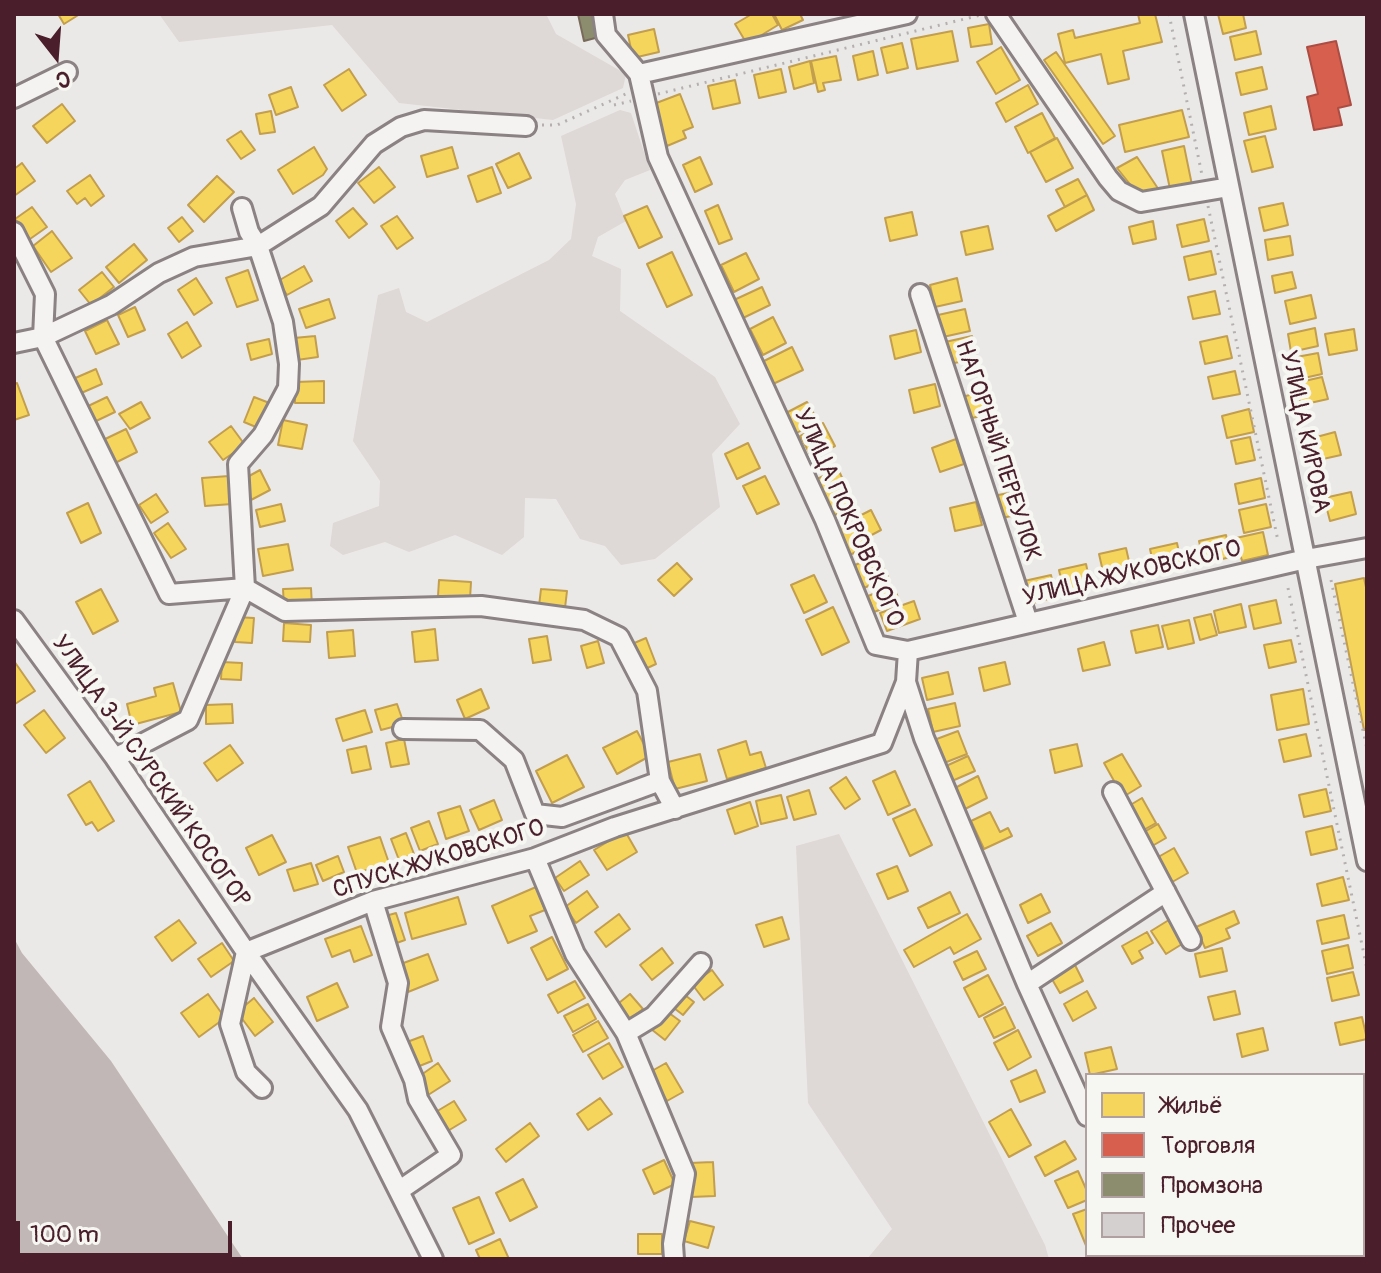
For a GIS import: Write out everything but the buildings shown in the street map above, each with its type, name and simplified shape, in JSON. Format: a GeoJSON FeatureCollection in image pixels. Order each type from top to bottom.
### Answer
{"type":"FeatureCollection","features":[{"type":"Feature","properties":{"kind":"street","name":"УЛИЦА ПОКРОВСКОГО"},"geometry":{"type":"LineString","coordinates":[[603,14],[606,35],[641,86],[658,157],[825,520],[876,645],[908,651],[906,682],[924,738],[1027,984],[1085,1112]]}},
{"type":"Feature","properties":{"kind":"street"},"geometry":{"type":"LineString","coordinates":[[641,86],[907,14]]}},
{"type":"Feature","properties":{"kind":"street","name":"УЛИЦА КИРОВА"},"geometry":{"type":"LineString","coordinates":[[1194,14],[1306,559],[1359,782],[1367,861]]}},
{"type":"Feature","properties":{"kind":"street"},"geometry":{"type":"LineString","coordinates":[[988,15],[1119,191],[1141,202],[1229,187]]}},
{"type":"Feature","properties":{"kind":"street"},"geometry":{"type":"LineString","coordinates":[[14,98],[67,72]]}},
{"type":"Feature","properties":{"kind":"street"},"geometry":{"type":"LineString","coordinates":[[14,343],[43,337],[111,305],[159,273],[194,257],[258,246],[321,206],[374,144],[401,127],[424,120],[526,126]]}},
{"type":"Feature","properties":{"kind":"street"},"geometry":{"type":"LineString","coordinates":[[115,758],[188,720],[245,588],[238,464],[263,435],[288,388],[289,364],[283,322],[242,208]]}},
{"type":"Feature","properties":{"kind":"street"},"geometry":{"type":"LineString","coordinates":[[14,232],[45,294],[43,337],[169,594],[245,588],[285,611],[481,606],[584,620],[619,637],[647,691],[660,781],[675,809]]}},
{"type":"Feature","properties":{"kind":"street","name":"НАГОРНЫЙ ПЕРЕУЛОК"},"geometry":{"type":"LineString","coordinates":[[920,294],[1028,622]]}},
{"type":"Feature","properties":{"kind":"street","name":"УЛИЦА ЖУКОВСКОГО"},"geometry":{"type":"LineString","coordinates":[[908,651],[1306,559],[1367,548]]}},
{"type":"Feature","properties":{"kind":"street","name":"УЛИЦА 3-Й СУРСКИЙ КОСОГОР"},"geometry":{"type":"LineString","coordinates":[[14,620],[115,758],[246,952]]}},
{"type":"Feature","properties":{"kind":"street","name":"СПУСК ЖУКОВСКОГО"},"geometry":{"type":"LineString","coordinates":[[246,952],[373,901],[535,858],[615,827],[882,743],[906,682]]}},
{"type":"Feature","properties":{"kind":"street"},"geometry":{"type":"LineString","coordinates":[[403,729],[480,730],[514,760],[535,814],[562,817],[660,781]]}},
{"type":"Feature","properties":{"kind":"street"},"geometry":{"type":"LineString","coordinates":[[1113,792],[1191,940]]}},
{"type":"Feature","properties":{"kind":"street"},"geometry":{"type":"LineString","coordinates":[[535,858],[575,954],[626,1033],[685,1174],[673,1244],[674,1259]]}},
{"type":"Feature","properties":{"kind":"street"},"geometry":{"type":"LineString","coordinates":[[1027,984],[1166,892]]}},
{"type":"Feature","properties":{"kind":"street"},"geometry":{"type":"LineString","coordinates":[[373,901],[398,983],[391,1027],[414,1080],[418,1099],[451,1155],[400,1190]]}},
{"type":"Feature","properties":{"kind":"street"},"geometry":{"type":"LineString","coordinates":[[246,952],[230,1024],[246,1072],[262,1088]]}},
{"type":"Feature","properties":{"kind":"street"},"geometry":{"type":"LineString","coordinates":[[246,952],[358,1110],[433,1259]]}},
{"type":"Feature","properties":{"kind":"street"},"geometry":{"type":"LineString","coordinates":[[626,1033],[654,1016],[701,963]]}},
{"type":"Feature","properties":{"kind":"path"},"geometry":{"type":"LineString","coordinates":[[1169,14],[1278,541]]}},
{"type":"Feature","properties":{"kind":"path"},"geometry":{"type":"LineString","coordinates":[[526,126],[557,125],[641,86],[988,15]]}},
{"type":"Feature","properties":{"kind":"path"},"geometry":{"type":"LineString","coordinates":[[1331,580],[1367,749]]}},
{"type":"Feature","properties":{"kind":"path"},"geometry":{"type":"LineString","coordinates":[[1288,588],[1367,969]]}},
{"type":"Feature","properties":{"kind":"shaded area"},"geometry":{"type":"Polygon","coordinates":[[[159,14],[546,14],[556,34],[626,74],[623,88],[553,120],[399,103],[332,25],[179,42],[159,14]]]}},
{"type":"Feature","properties":{"kind":"shaded area"},"geometry":{"type":"Polygon","coordinates":[[[620,110],[631,113],[650,170],[625,180],[615,194],[626,221],[598,237],[592,256],[621,269],[620,311],[715,377],[740,424],[712,454],[720,507],[655,559],[621,565],[605,546],[580,539],[556,499],[525,498],[524,537],[502,555],[455,535],[409,552],[385,542],[343,555],[330,546],[333,523],[379,506],[380,481],[353,441],[378,295],[399,288],[406,312],[427,322],[549,260],[571,239],[576,204],[561,136],[620,110]]]}},
{"type":"Feature","properties":{"kind":"shaded area"},"geometry":{"type":"Polygon","coordinates":[[[839,834],[1045,1245],[1049,1259],[867,1259],[892,1229],[808,1103],[796,846],[839,834]]]}},
{"type":"Feature","properties":{"kind":"shaded area"},"geometry":{"type":"Polygon","coordinates":[[[14,938],[22,953],[111,1061],[243,1259],[14,1259],[14,938]]]}}]}
